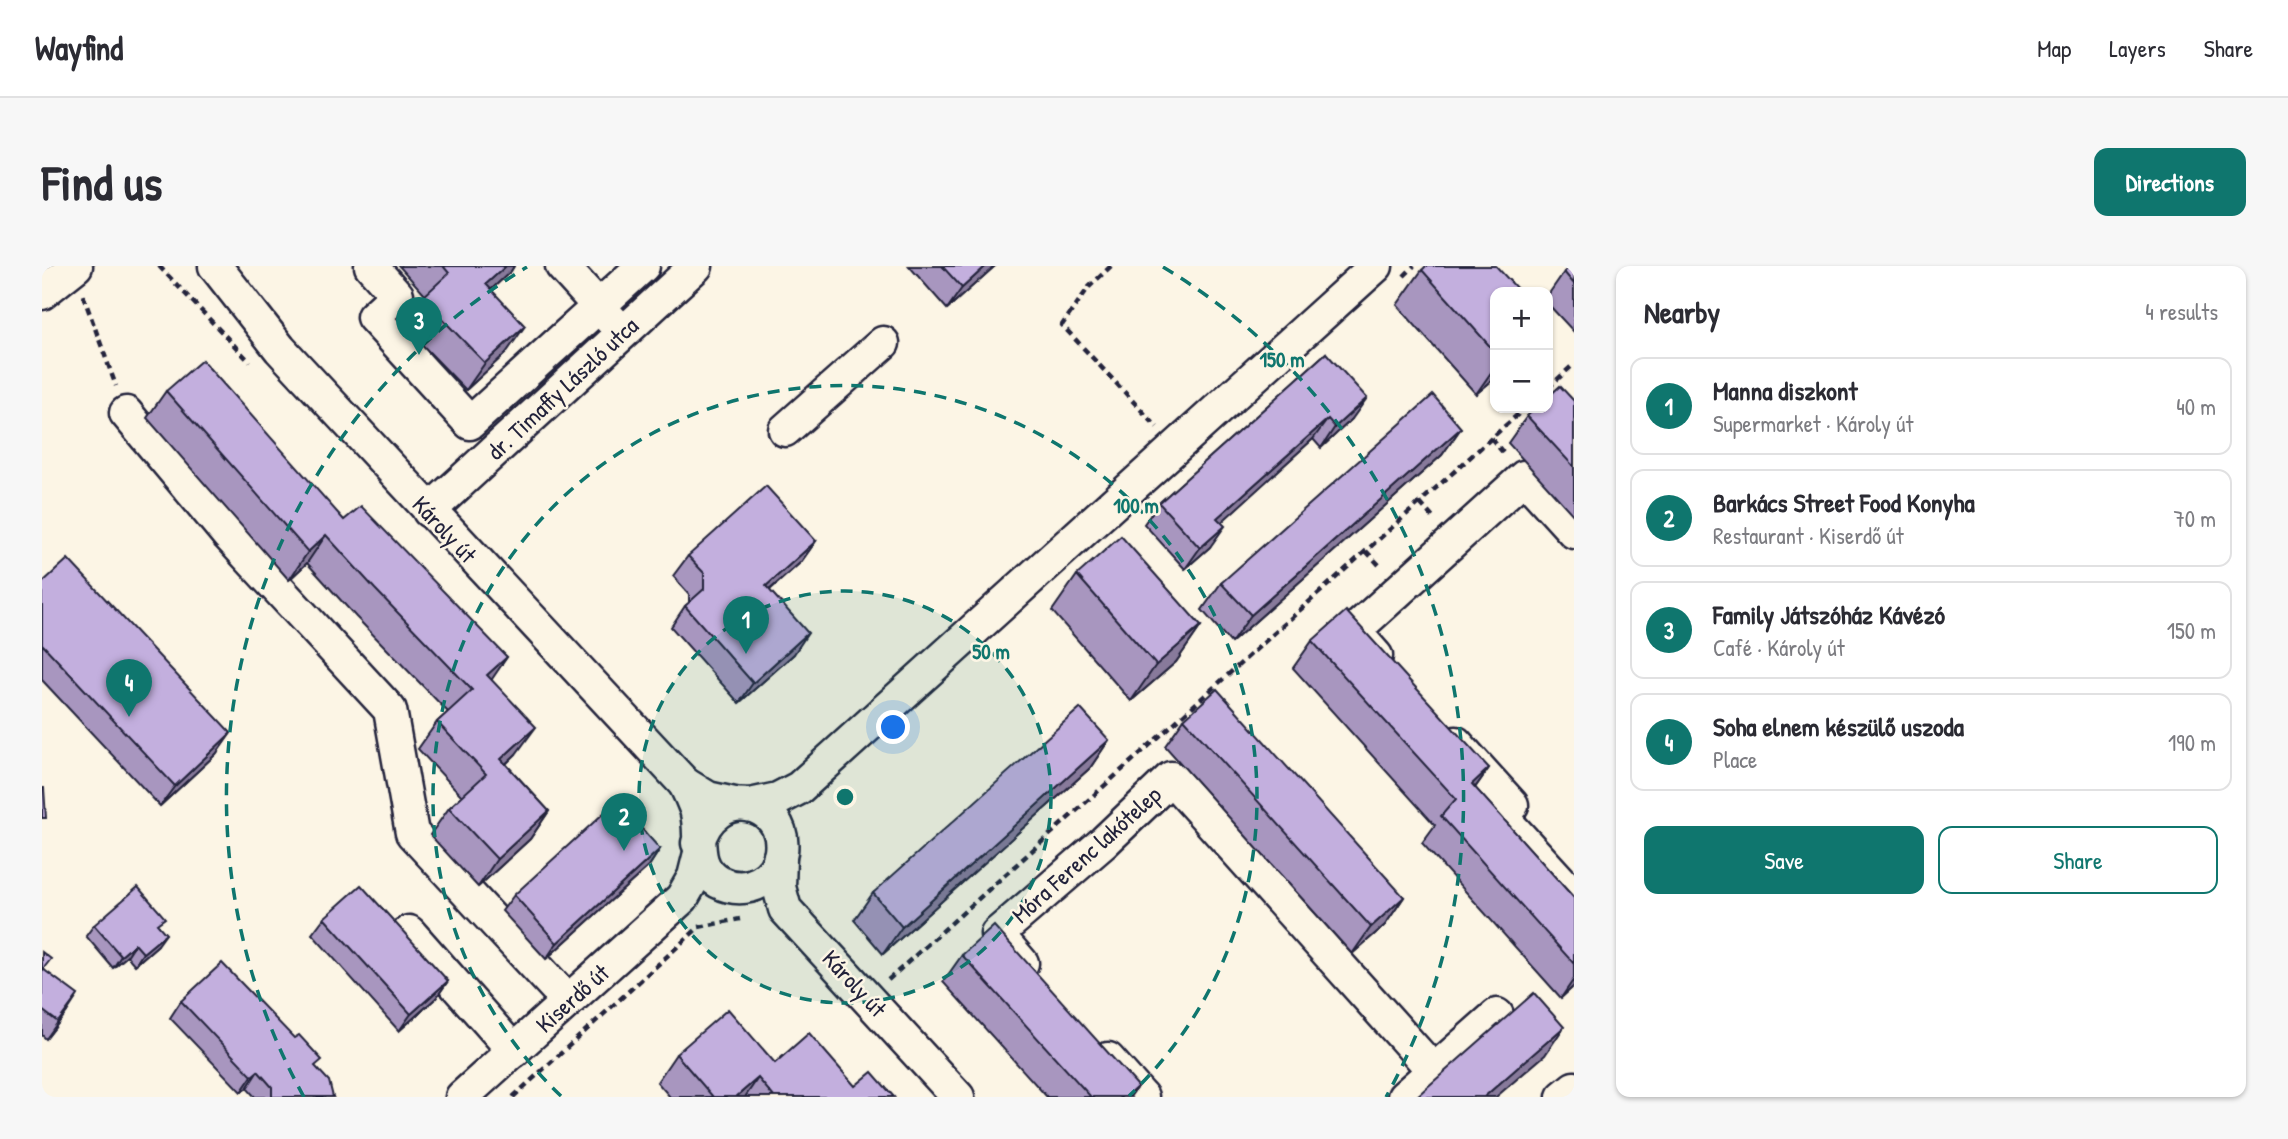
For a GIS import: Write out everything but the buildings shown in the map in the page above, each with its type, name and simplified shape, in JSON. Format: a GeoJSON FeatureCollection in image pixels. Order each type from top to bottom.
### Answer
{"type":"FeatureCollection","features":[{"type":"Feature","properties":{"kind":"street","name":"Károly út"},"geometry":{"type":"LineString","coordinates":[[215,266],[280,349],[685,784],[708,798],[743,805]]}},
{"type":"Feature","properties":{"kind":"street"},"geometry":{"type":"LineString","coordinates":[[371,266],[397,295],[373,317],[470,423],[643,266]]}},
{"type":"Feature","properties":{"kind":"street"},"geometry":{"type":"LineString","coordinates":[[562,266],[622,333]]}},
{"type":"Feature","properties":{"kind":"street","name":"dr. Timaffy László utca"},"geometry":{"type":"LineString","coordinates":[[429,511],[696,266]]}},
{"type":"Feature","properties":{"kind":"street"},"geometry":{"type":"LineString","coordinates":[[743,805],[763,811],[773,820],[779,831],[781,851],[775,869],[766,879],[754,885],[735,887],[716,880],[706,870],[699,850],[702,829],[710,817],[722,808],[778,799],[799,788],[1376,266]]}},
{"type":"Feature","properties":{"kind":"street"},"geometry":{"type":"LineString","coordinates":[[785,430],[884,343]]}},
{"type":"Feature","properties":{"kind":"street"},"geometry":{"type":"LineString","coordinates":[[126,413],[229,536],[390,710],[412,833],[568,1001]]}},
{"type":"Feature","properties":{"kind":"street"},"geometry":{"type":"LineString","coordinates":[[1400,682],[1354,631],[1524,477],[1574,532]]}},
{"type":"Feature","properties":{"kind":"street"},"geometry":{"type":"LineString","coordinates":[[1437,723],[1512,804],[1500,815],[1574,897]]}},
{"type":"Feature","properties":{"kind":"street","name":"Móra Ferenc lakótelep"},"geometry":{"type":"LineString","coordinates":[[1042,985],[996,934],[1104,842],[1171,778],[1433,1070]]}},
{"type":"Feature","properties":{"kind":"street","name":"Károly út"},"geometry":{"type":"LineString","coordinates":[[685,784],[697,811],[699,850]]}},
{"type":"Feature","properties":{"kind":"street"},"geometry":{"type":"LineString","coordinates":[[785,909],[779,887],[784,814],[799,788]]}},
{"type":"Feature","properties":{"kind":"street","name":"Kiserdő út"},"geometry":{"type":"LineString","coordinates":[[682,898],[694,877],[699,850]]}},
{"type":"Feature","properties":{"kind":"street","name":"Károly út"},"geometry":{"type":"LineString","coordinates":[[735,887],[761,894],[785,909],[869,997],[958,1097]]}},
{"type":"Feature","properties":{"kind":"street","name":"Kiserdő út"},"geometry":{"type":"LineString","coordinates":[[461,1097],[682,898],[700,890],[735,887]]}},
{"type":"Feature","properties":{"kind":"street"},"geometry":{"type":"LineString","coordinates":[[409,932],[514,1051]]}},
{"type":"Feature","properties":{"kind":"street"},"geometry":{"type":"LineString","coordinates":[[1404,1097],[1497,1015]]}},
{"type":"Feature","properties":{"kind":"street"},"geometry":{"type":"LineString","coordinates":[[1087,1036],[1142,1097]]}},
{"type":"Feature","properties":{"kind":"street"},"geometry":{"type":"LineString","coordinates":[[1563,1097],[1574,1088]]}},
{"type":"Feature","properties":{"kind":"path"},"geometry":{"type":"LineString","coordinates":[[159,266],[255,368]]}},
{"type":"Feature","properties":{"kind":"path"},"geometry":{"type":"LineString","coordinates":[[1111,266],[1089,286],[1062,326],[1176,448]]}},
{"type":"Feature","properties":{"kind":"path"},"geometry":{"type":"LineString","coordinates":[[58,276],[126,413]]}},
{"type":"Feature","properties":{"kind":"path"},"geometry":{"type":"LineString","coordinates":[[1553,383],[1574,364]]}},
{"type":"Feature","properties":{"kind":"path"},"geometry":{"type":"LineString","coordinates":[[869,997],[1519,413]]}},
{"type":"Feature","properties":{"kind":"path"},"geometry":{"type":"LineString","coordinates":[[513,1097],[699,928],[682,898]]}},
{"type":"Feature","properties":{"kind":"place","name":"Family Játszóház Kávézó"},"geometry":{"type":"Point","coordinates":[419,355]}},
{"type":"Feature","properties":{"kind":"place","name":"Manna diszkont"},"geometry":{"type":"Point","coordinates":[746,654]}},
{"type":"Feature","properties":{"kind":"place","name":"Soha elnem készülő uszoda"},"geometry":{"type":"Point","coordinates":[129,717]}},
{"type":"Feature","properties":{"kind":"place","name":"Barkács Street Food Konyha"},"geometry":{"type":"Point","coordinates":[624,851]}}]}
